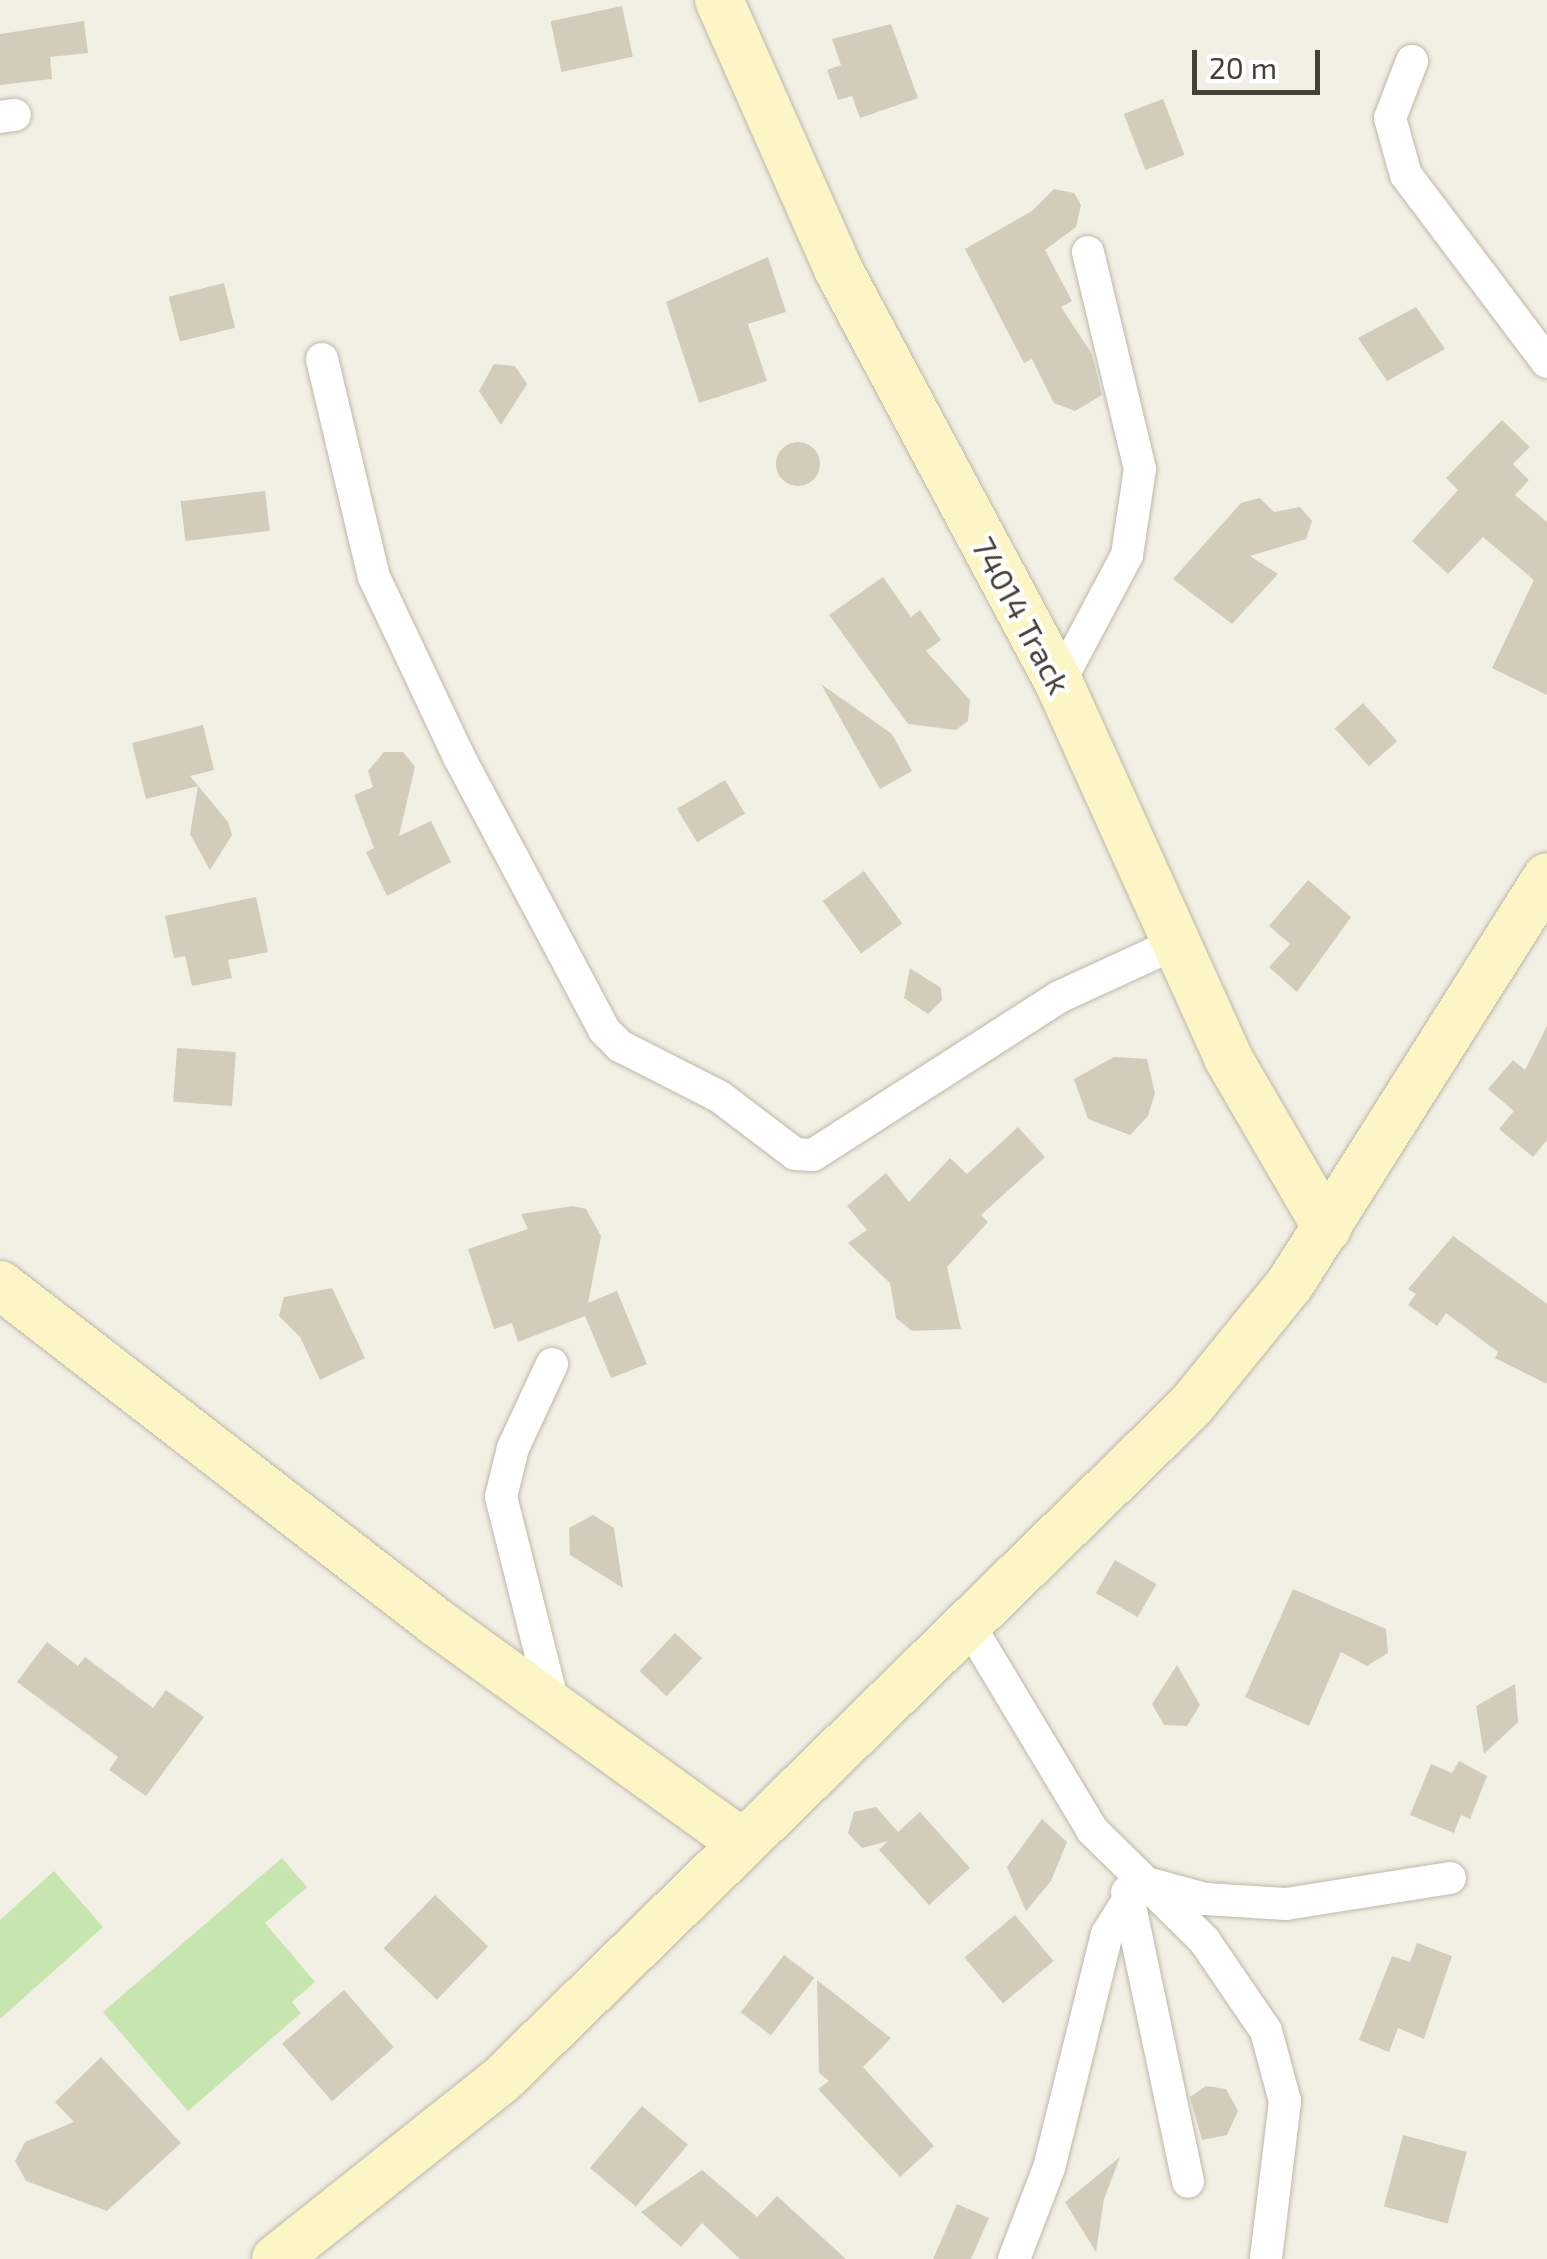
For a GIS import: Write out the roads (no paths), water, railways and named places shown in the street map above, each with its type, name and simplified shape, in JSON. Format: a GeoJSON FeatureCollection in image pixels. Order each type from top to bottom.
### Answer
{"type":"FeatureCollection","features":[{"type":"Feature","properties":{"kind":"street","name":"74014 Track"},"geometry":{"type":"LineString","coordinates":[[719,0],[838,269],[1058,683],[1228,1058],[1327,1228]]}},
{"type":"Feature","properties":{"kind":"street"},"geometry":{"type":"LineString","coordinates":[[1412,61],[1390,118],[1406,175],[1547,362]]}},
{"type":"Feature","properties":{"kind":"street"},"geometry":{"type":"LineString","coordinates":[[1058,683],[1126,554],[1140,470],[1088,252]]}},
{"type":"Feature","properties":{"kind":"street"},"geometry":{"type":"LineString","coordinates":[[322,359],[374,577],[458,755],[604,1030],[620,1046],[720,1097],[795,1154],[813,1155],[1018,1021],[1174,944]]}},
{"type":"Feature","properties":{"kind":"street"},"geometry":{"type":"LineString","coordinates":[[276,2259],[500,2080],[1190,1407],[1327,1228],[1547,878]]}},
{"type":"Feature","properties":{"kind":"street"},"geometry":{"type":"LineString","coordinates":[[0,1285],[554,1708],[741,1842]]}},
{"type":"Feature","properties":{"kind":"street"},"geometry":{"type":"LineString","coordinates":[[552,1364],[512,1448],[501,1498],[554,1708]]}},
{"type":"Feature","properties":{"kind":"street"},"geometry":{"type":"LineString","coordinates":[[969,1626],[1054,1777],[1134,1885],[1204,1940],[1266,2031],[1282,2071],[1281,2166],[1266,2259]]}},
{"type":"Feature","properties":{"kind":"street"},"geometry":{"type":"LineString","coordinates":[[1134,1885],[1205,1898],[1286,1904],[1450,1878]]}},
{"type":"Feature","properties":{"kind":"street"},"geometry":{"type":"LineString","coordinates":[[1134,1885],[1188,2182]]}},
{"type":"Feature","properties":{"kind":"street"},"geometry":{"type":"LineString","coordinates":[[1014,2259],[1050,2168],[1107,1934],[1134,1885]]}}]}
